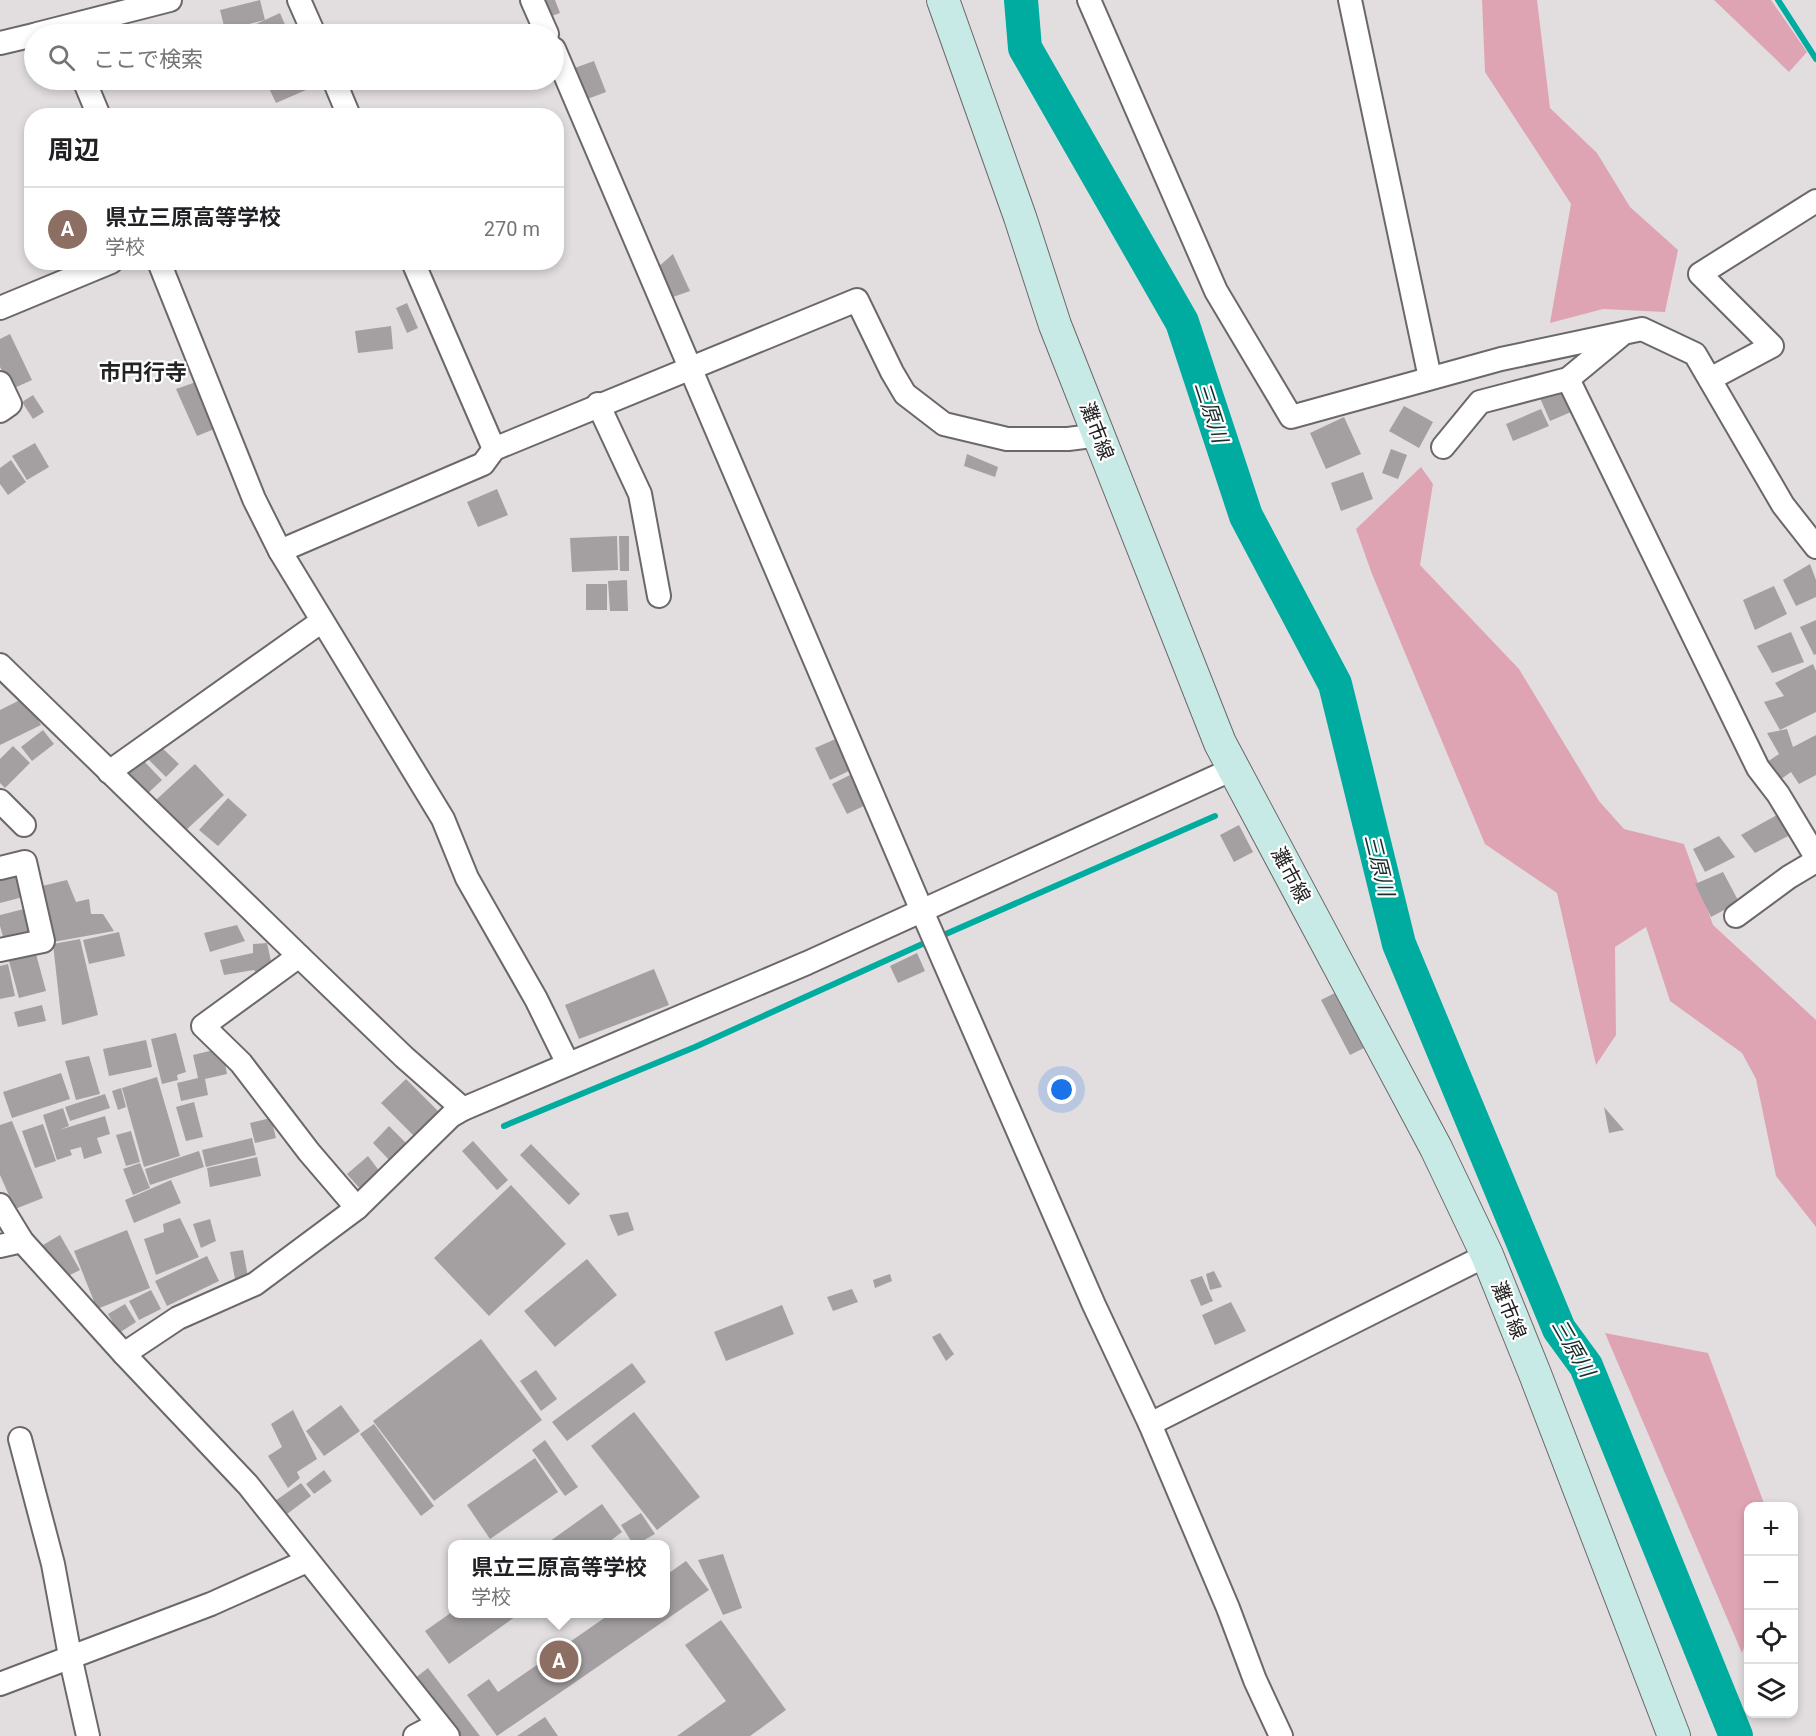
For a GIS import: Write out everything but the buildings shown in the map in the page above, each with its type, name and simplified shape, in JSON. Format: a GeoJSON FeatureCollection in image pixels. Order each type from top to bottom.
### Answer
{"type":"FeatureCollection","features":[{"type":"Feature","properties":{"kind":"main road","name":"灘市線"},"geometry":{"type":"LineString","coordinates":[[943,0],[1020,217],[1055,325],[1220,743],[1436,1148],[1487,1255],[1674,1736]]}},
{"type":"Feature","properties":{"kind":"street"},"geometry":{"type":"LineString","coordinates":[[88,24],[170,0]]}},
{"type":"Feature","properties":{"kind":"street"},"geometry":{"type":"LineString","coordinates":[[299,0],[310,24]]}},
{"type":"Feature","properties":{"kind":"street"},"geometry":{"type":"LineString","coordinates":[[532,0],[543,24]]}},
{"type":"Feature","properties":{"kind":"street"},"geometry":{"type":"LineString","coordinates":[[1089,0],[1215,291],[1291,417],[1501,359],[1642,329],[1695,354],[1784,505],[1816,547]]}},
{"type":"Feature","properties":{"kind":"street"},"geometry":{"type":"LineString","coordinates":[[1350,0],[1430,378]]}},
{"type":"Feature","properties":{"kind":"street"},"geometry":{"type":"LineString","coordinates":[[0,43],[24,38]]}},
{"type":"Feature","properties":{"kind":"street"},"geometry":{"type":"LineString","coordinates":[[564,73],[922,911],[1094,1305],[1150,1424],[1228,1608],[1255,1680],[1281,1736]]}},
{"type":"Feature","properties":{"kind":"street"},"geometry":{"type":"LineString","coordinates":[[88,90],[96,108]]}},
{"type":"Feature","properties":{"kind":"street"},"geometry":{"type":"LineString","coordinates":[[338,90],[346,108]]}},
{"type":"Feature","properties":{"kind":"street"},"geometry":{"type":"LineString","coordinates":[[1710,379],[1772,346],[1700,274],[1816,201]]}},
{"type":"Feature","properties":{"kind":"street"},"geometry":{"type":"LineString","coordinates":[[0,308],[92,270]]}},
{"type":"Feature","properties":{"kind":"street"},"geometry":{"type":"LineString","coordinates":[[162,270],[254,499],[280,551],[443,819],[467,878],[536,999],[568,1064]]}},
{"type":"Feature","properties":{"kind":"street"},"geometry":{"type":"LineString","coordinates":[[416,270],[494,448]]}},
{"type":"Feature","properties":{"kind":"street"},"geometry":{"type":"LineString","coordinates":[[280,551],[483,464],[494,448],[856,300],[905,394],[944,424],[1007,439],[1068,439],[1100,435]]}},
{"type":"Feature","properties":{"kind":"street"},"geometry":{"type":"LineString","coordinates":[[1443,447],[1480,402],[1568,379],[1623,333]]}},
{"type":"Feature","properties":{"kind":"street"},"geometry":{"type":"LineString","coordinates":[[1568,379],[1758,768],[1778,794],[1816,859],[1736,916]]}},
{"type":"Feature","properties":{"kind":"street"},"geometry":{"type":"LineString","coordinates":[[0,383],[10,404],[0,411]]}},
{"type":"Feature","properties":{"kind":"street"},"geometry":{"type":"LineString","coordinates":[[598,404],[640,494],[659,596]]}},
{"type":"Feature","properties":{"kind":"street"},"geometry":{"type":"LineString","coordinates":[[109,772],[322,621]]}},
{"type":"Feature","properties":{"kind":"street"},"geometry":{"type":"LineString","coordinates":[[0,665],[298,956],[404,1057],[463,1109]]}},
{"type":"Feature","properties":{"kind":"street"},"geometry":{"type":"LineString","coordinates":[[124,1354],[178,1318],[255,1284],[357,1208],[451,1116],[463,1109],[807,963],[1233,769]]}},
{"type":"Feature","properties":{"kind":"street"},"geometry":{"type":"LineString","coordinates":[[0,801],[24,825]]}},
{"type":"Feature","properties":{"kind":"street"},"geometry":{"type":"LineString","coordinates":[[0,868],[25,862],[43,941],[0,950]]}},
{"type":"Feature","properties":{"kind":"street"},"geometry":{"type":"LineString","coordinates":[[298,956],[203,1026],[241,1063],[309,1152],[357,1208]]}},
{"type":"Feature","properties":{"kind":"street"},"geometry":{"type":"LineString","coordinates":[[0,1205],[22,1241],[124,1354],[248,1485],[443,1730],[415,1736]]}},
{"type":"Feature","properties":{"kind":"street"},"geometry":{"type":"LineString","coordinates":[[0,1246],[22,1241]]}},
{"type":"Feature","properties":{"kind":"street"},"geometry":{"type":"LineString","coordinates":[[1150,1424],[1487,1255]]}},
{"type":"Feature","properties":{"kind":"street"},"geometry":{"type":"LineString","coordinates":[[20,1439],[53,1564],[88,1736]]}},
{"type":"Feature","properties":{"kind":"street"},"geometry":{"type":"LineString","coordinates":[[0,1684],[212,1604],[307,1561]]}},
{"type":"Feature","properties":{"kind":"shaded area"},"geometry":{"type":"Polygon","coordinates":[[[1482,0],[1537,0],[1550,108],[1597,153],[1630,207],[1678,250],[1665,312],[1603,309],[1550,323],[1571,204],[1485,72],[1482,0]]]}},
{"type":"Feature","properties":{"kind":"shaded area"},"geometry":{"type":"Polygon","coordinates":[[[1714,0],[1771,0],[1807,52],[1789,72],[1714,0]]]}},
{"type":"Feature","properties":{"kind":"shaded area"},"geometry":{"type":"Polygon","coordinates":[[[1421,467],[1433,484],[1420,565],[1519,669],[1599,801],[1624,829],[1684,844],[1713,925],[1816,1020],[1816,1227],[1776,1176],[1756,1079],[1742,1053],[1670,1001],[1646,927],[1615,947],[1616,1035],[1596,1065],[1557,893],[1485,844],[1372,574],[1356,529],[1421,467]]]}},
{"type":"Feature","properties":{"kind":"shaded area"},"geometry":{"type":"Polygon","coordinates":[[[1605,1333],[1708,1353],[1764,1502],[1744,1502],[1744,1647],[1742,1653],[1605,1333]]]}},
{"type":"Feature","properties":{"kind":"waterway","name":"三原川"},"geometry":{"type":"LineString","coordinates":[[1021,0],[1025,48],[1182,322],[1246,516],[1335,684],[1399,944],[1559,1329],[1586,1366],[1736,1736]]}},
{"type":"Feature","properties":{"kind":"waterway"},"geometry":{"type":"LineString","coordinates":[[1778,0],[1816,59]]}},
{"type":"Feature","properties":{"kind":"waterway"},"geometry":{"type":"LineString","coordinates":[[939,937],[1215,816]]}},
{"type":"Feature","properties":{"kind":"waterway"},"geometry":{"type":"LineString","coordinates":[[504,1126],[695,1047],[929,941]]}},
{"type":"Feature","properties":{"kind":"place","name":"県立三原高等学校"},"geometry":{"type":"Point","coordinates":[559,1660]}},
{"type":"Feature","properties":{"kind":"district","name":"市円行寺"},"geometry":{"type":"Point","coordinates":[143,372]}}]}
